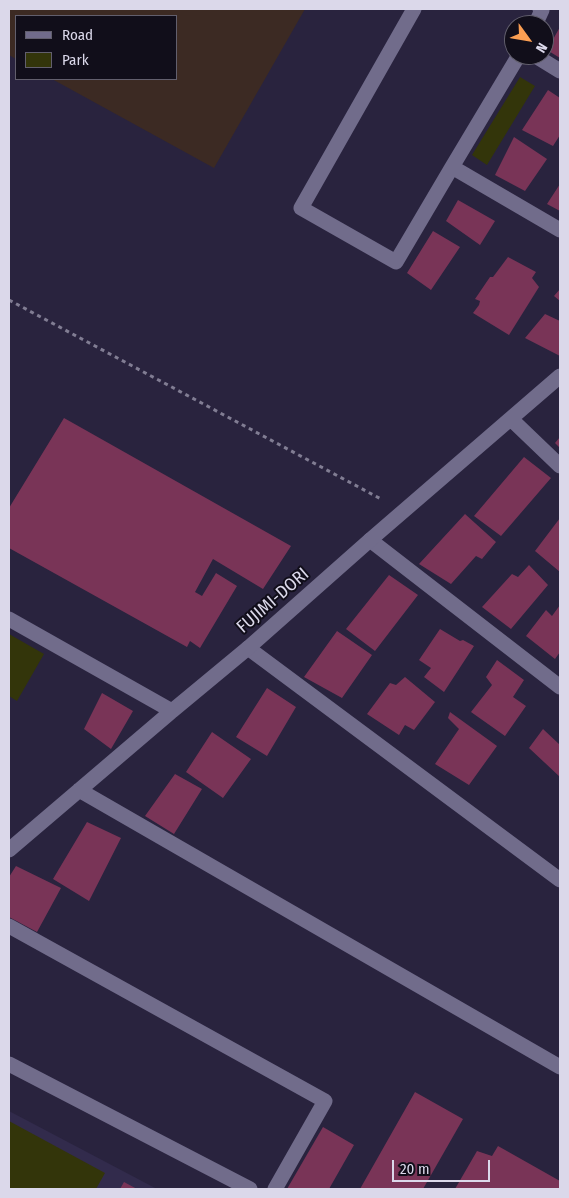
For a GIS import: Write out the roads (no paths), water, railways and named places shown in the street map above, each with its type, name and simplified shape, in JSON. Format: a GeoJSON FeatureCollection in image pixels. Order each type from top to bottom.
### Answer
{"type":"FeatureCollection","features":[{"type":"Feature","properties":{"kind":"street"},"geometry":{"type":"LineString","coordinates":[[414,9],[301,208],[396,262],[513,65]]}},
{"type":"Feature","properties":{"kind":"street"},"geometry":{"type":"LineString","coordinates":[[452,167],[560,230]]}},
{"type":"Feature","properties":{"kind":"street","name":"FUJIMI-DORI"},"geometry":{"type":"LineString","coordinates":[[9,850],[248,648],[560,376]]}},
{"type":"Feature","properties":{"kind":"street"},"geometry":{"type":"LineString","coordinates":[[511,419],[560,466]]}},
{"type":"Feature","properties":{"kind":"street"},"geometry":{"type":"LineString","coordinates":[[370,540],[560,686]]}},
{"type":"Feature","properties":{"kind":"street"},"geometry":{"type":"LineString","coordinates":[[9,619],[172,711]]}},
{"type":"Feature","properties":{"kind":"street"},"geometry":{"type":"LineString","coordinates":[[248,648],[560,880]]}},
{"type":"Feature","properties":{"kind":"street"},"geometry":{"type":"LineString","coordinates":[[79,790],[560,1067]]}},
{"type":"Feature","properties":{"kind":"street"},"geometry":{"type":"LineString","coordinates":[[9,926],[325,1101],[275,1189]]}},
{"type":"Feature","properties":{"kind":"street"},"geometry":{"type":"LineString","coordinates":[[9,1064],[250,1189]]}}]}
